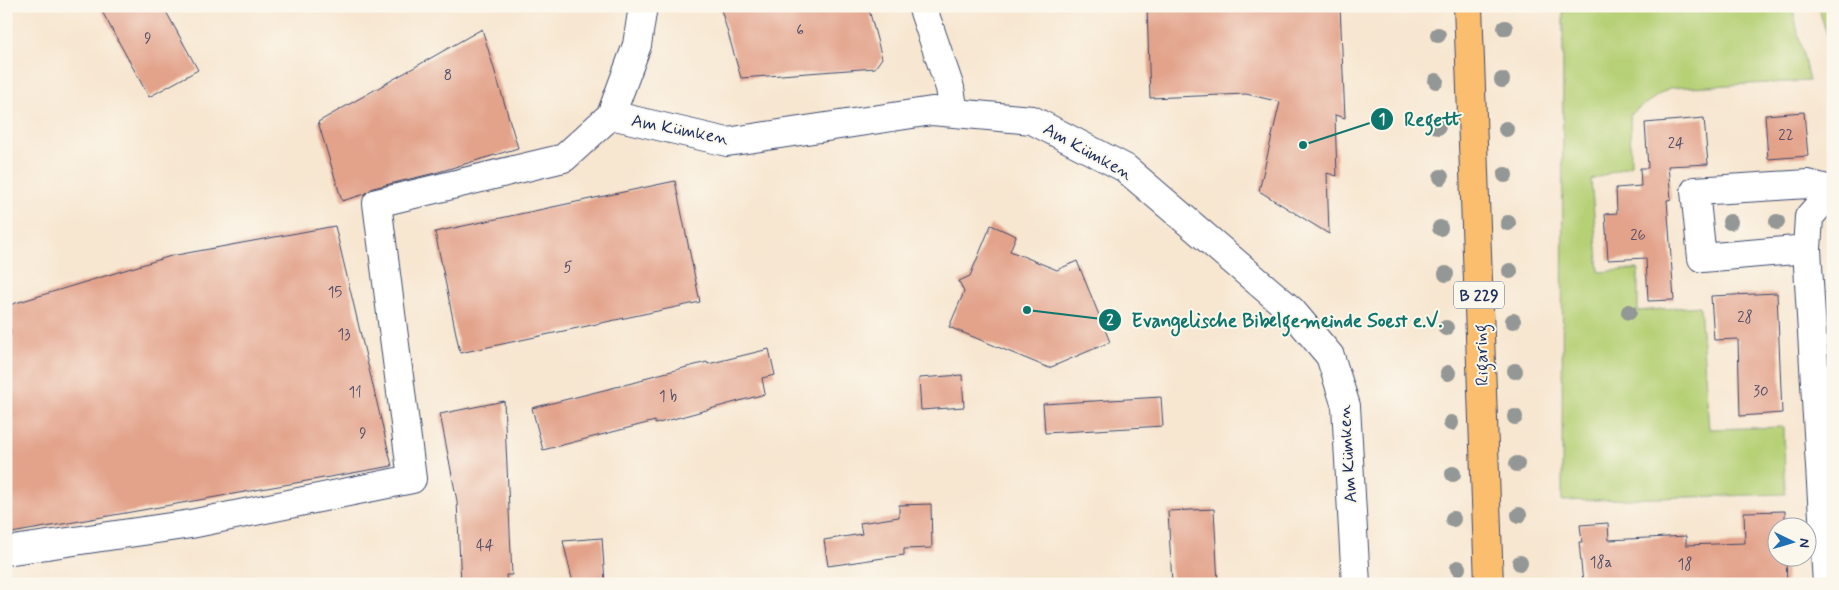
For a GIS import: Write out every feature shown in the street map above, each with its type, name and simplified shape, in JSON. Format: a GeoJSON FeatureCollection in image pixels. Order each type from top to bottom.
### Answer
{"type":"FeatureCollection","features":[{"type":"Feature","properties":{"kind":"main road","name":"Rigaring"},"geometry":{"type":"LineString","coordinates":[[1468,6],[1489,584]]}},
{"type":"Feature","properties":{"kind":"street"},"geometry":{"type":"LineString","coordinates":[[6,551],[191,524],[412,479],[377,203],[564,158],[611,115],[637,45],[643,6]]}},
{"type":"Feature","properties":{"kind":"street"},"geometry":{"type":"LineString","coordinates":[[922,6],[950,88],[954,113]]}},
{"type":"Feature","properties":{"kind":"street","name":"Am Kümken"},"geometry":{"type":"LineString","coordinates":[[611,115],[727,142],[932,111],[1032,120],[1125,168],[1292,311],[1330,356],[1346,406],[1356,584]]}},
{"type":"Feature","properties":{"kind":"street"},"geometry":{"type":"LineString","coordinates":[[1806,249],[1702,258],[1695,191],[1808,184],[1832,190],[1809,217],[1806,249],[1826,584]]}},
{"type":"Feature","properties":{"kind":"green space"},"geometry":{"type":"Polygon","coordinates":[[[1563,6],[1792,6],[1809,81],[1669,88],[1630,114],[1631,165],[1591,180],[1599,272],[1638,269],[1638,311],[1700,306],[1709,429],[1784,427],[1785,494],[1562,501],[1563,6]]]}},
{"type":"Feature","properties":{"kind":"green space"},"geometry":{"type":"Polygon","coordinates":[[[1818,6],[1833,6],[1833,55],[1818,6]]]}},
{"type":"Feature","properties":{"kind":"building"},"geometry":{"type":"Polygon","coordinates":[[[99,6],[163,6],[198,70],[149,97],[99,6]]]}},
{"type":"Feature","properties":{"kind":"building"},"geometry":{"type":"Polygon","coordinates":[[[720,6],[868,6],[882,58],[875,68],[741,78],[720,6]]]}},
{"type":"Feature","properties":{"kind":"building"},"geometry":{"type":"Polygon","coordinates":[[[1147,6],[1340,6],[1345,118],[1335,115],[1337,176],[1327,173],[1329,234],[1259,191],[1280,102],[1246,94],[1150,98],[1147,6]]]}},
{"type":"Feature","properties":{"kind":"building"},"geometry":{"type":"Polygon","coordinates":[[[482,29],[518,148],[435,173],[373,188],[365,194],[342,201],[318,122],[482,29]]]}},
{"type":"Feature","properties":{"kind":"building"},"geometry":{"type":"Polygon","coordinates":[[[1804,112],[1808,156],[1768,159],[1765,115],[1804,112]]]}},
{"type":"Feature","properties":{"kind":"building"},"geometry":{"type":"Polygon","coordinates":[[[1704,118],[1708,164],[1668,166],[1671,199],[1667,200],[1674,300],[1648,301],[1646,258],[1608,260],[1605,214],[1617,213],[1616,188],[1641,186],[1640,168],[1648,168],[1645,123],[1704,118]]]}},
{"type":"Feature","properties":{"kind":"building"},"geometry":{"type":"Polygon","coordinates":[[[675,181],[700,302],[460,353],[435,232],[675,181]]]}},
{"type":"Feature","properties":{"kind":"building"},"geometry":{"type":"Polygon","coordinates":[[[991,225],[1016,236],[1010,251],[1057,270],[1077,261],[1110,342],[1049,368],[949,327],[964,292],[959,281],[970,276],[991,225]]]}},
{"type":"Feature","properties":{"kind":"building"},"geometry":{"type":"Polygon","coordinates":[[[335,226],[392,466],[6,534],[6,335],[11,334],[6,306],[171,256],[335,226]]]}},
{"type":"Feature","properties":{"kind":"building"},"geometry":{"type":"Polygon","coordinates":[[[1777,293],[1782,413],[1740,416],[1738,339],[1714,340],[1711,296],[1777,293]]]}},
{"type":"Feature","properties":{"kind":"building"},"geometry":{"type":"Polygon","coordinates":[[[769,349],[775,375],[762,378],[765,394],[655,424],[655,421],[543,450],[532,408],[707,362],[708,364],[769,349]]]}},
{"type":"Feature","properties":{"kind":"building"},"geometry":{"type":"Polygon","coordinates":[[[962,375],[964,407],[921,410],[919,378],[962,375]]]}},
{"type":"Feature","properties":{"kind":"building"},"geometry":{"type":"Polygon","coordinates":[[[1161,397],[1163,426],[1045,433],[1043,404],[1161,397]]]}},
{"type":"Feature","properties":{"kind":"building"},"geometry":{"type":"Polygon","coordinates":[[[504,401],[512,575],[506,575],[507,584],[461,584],[457,501],[440,414],[504,401]]]}},
{"type":"Feature","properties":{"kind":"building"},"geometry":{"type":"Polygon","coordinates":[[[931,504],[932,548],[904,549],[904,555],[828,566],[824,540],[862,534],[860,523],[899,517],[899,505],[931,504]]]}},
{"type":"Feature","properties":{"kind":"building"},"geometry":{"type":"Polygon","coordinates":[[[1214,509],[1218,584],[1172,584],[1168,511],[1214,509]]]}},
{"type":"Feature","properties":{"kind":"building"},"geometry":{"type":"Polygon","coordinates":[[[1785,511],[1785,518],[1766,518],[1766,568],[1786,568],[1787,584],[1583,584],[1579,542],[1582,542],[1580,525],[1608,523],[1609,540],[1686,536],[1686,545],[1745,543],[1744,512],[1785,511]]]}},
{"type":"Feature","properties":{"kind":"building"},"geometry":{"type":"Polygon","coordinates":[[[602,538],[605,582],[573,583],[563,541],[602,538]]]}},
{"type":"Feature","properties":{"kind":"place","name":"Regett"},"geometry":{"type":"Point","coordinates":[1303,145]}},
{"type":"Feature","properties":{"kind":"place","name":"Evangelische Bibelgemeinde Soest e.V."},"geometry":{"type":"Point","coordinates":[1027,310]}}]}
